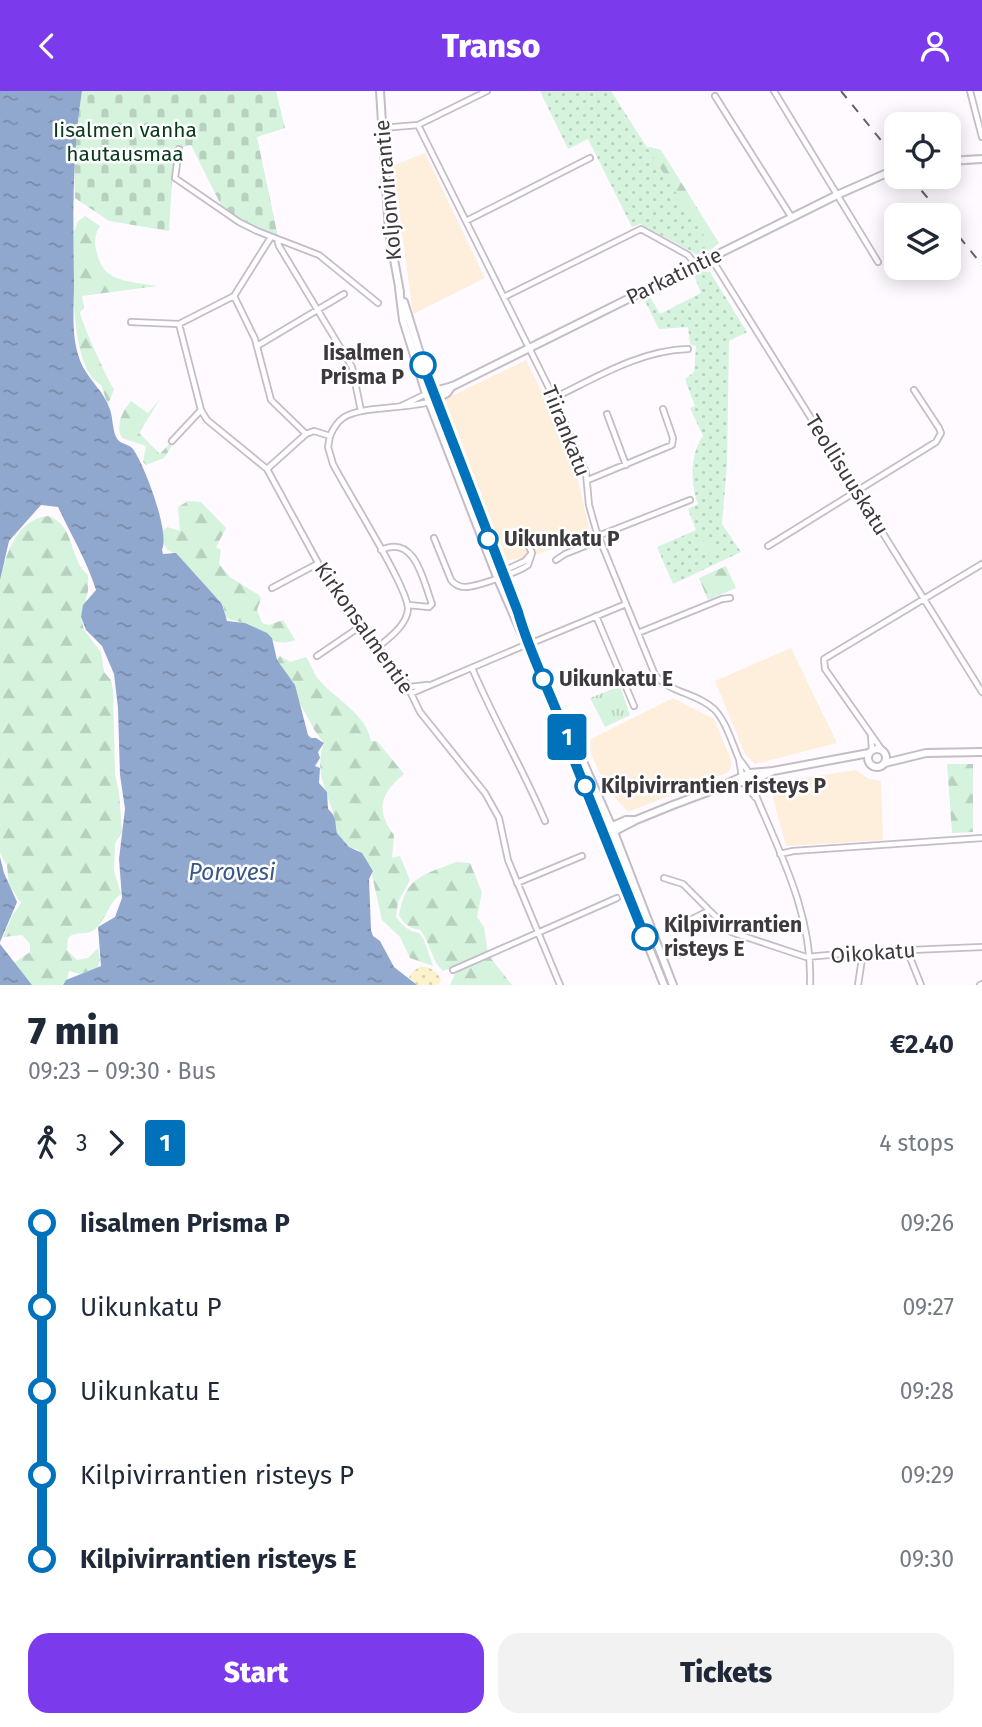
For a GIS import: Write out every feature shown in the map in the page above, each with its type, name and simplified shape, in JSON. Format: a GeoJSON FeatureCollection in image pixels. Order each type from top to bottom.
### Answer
{"type":"FeatureCollection","features":[{"type":"Feature","properties":{"kind":"main road","name":"Koljonvirrantie"},"geometry":{"type":"LineString","coordinates":[[380,91],[389,232],[403,320],[432,401],[568,740]]}},
{"type":"Feature","properties":{"kind":"main road"},"geometry":{"type":"LineString","coordinates":[[961,160],[982,159]]}},
{"type":"Feature","properties":{"kind":"main road","name":"Parkatintie"},"geometry":{"type":"LineString","coordinates":[[429,393],[453,386],[837,195],[884,174]]}},
{"type":"Feature","properties":{"kind":"main road","name":"Parkatintie"},"geometry":{"type":"LineString","coordinates":[[432,401],[447,393],[453,386]]}},
{"type":"Feature","properties":{"kind":"main road"},"geometry":{"type":"LineString","coordinates":[[568,740],[581,757],[612,829],[673,985]]}},
{"type":"Feature","properties":{"kind":"main road"},"geometry":{"type":"LineString","coordinates":[[568,740],[664,985]]}},
{"type":"Feature","properties":{"kind":"main road"},"geometry":{"type":"LineString","coordinates":[[604,832],[742,778],[773,771],[870,752],[911,755],[982,752]]}},
{"type":"Feature","properties":{"kind":"main road"},"geometry":{"type":"LineString","coordinates":[[869,763],[870,752]]}},
{"type":"Feature","properties":{"kind":"main road"},"geometry":{"type":"LineString","coordinates":[[883,752],[885,763]]}},
{"type":"Feature","properties":{"kind":"main road"},"geometry":{"type":"LineString","coordinates":[[840,760],[869,763],[877,768],[911,755]]}},
{"type":"Feature","properties":{"kind":"street"},"geometry":{"type":"LineString","coordinates":[[382,128],[418,125],[487,91]]}},
{"type":"Feature","properties":{"kind":"street"},"geometry":{"type":"LineString","coordinates":[[774,91],[878,262]]}},
{"type":"Feature","properties":{"kind":"street"},"geometry":{"type":"LineString","coordinates":[[970,91],[982,137]]}},
{"type":"Feature","properties":{"kind":"street"},"geometry":{"type":"LineString","coordinates":[[715,96],[792,218]]}},
{"type":"Feature","properties":{"kind":"street","name":"Tiirankatu"},"geometry":{"type":"LineString","coordinates":[[418,125],[554,398],[587,480],[589,505],[599,538],[658,678],[714,709],[722,720],[739,759],[752,776]]}},
{"type":"Feature","properties":{"kind":"street"},"geometry":{"type":"LineString","coordinates":[[179,149],[175,178],[239,222],[319,255],[378,303]]}},
{"type":"Feature","properties":{"kind":"street"},"geometry":{"type":"LineString","coordinates":[[466,221],[590,158]]}},
{"type":"Feature","properties":{"kind":"street"},"geometry":{"type":"LineString","coordinates":[[503,297],[641,229],[688,255],[696,265]]}},
{"type":"Feature","properties":{"kind":"street"},"geometry":{"type":"LineString","coordinates":[[131,323],[179,324],[234,296],[271,237]]}},
{"type":"Feature","properties":{"kind":"street"},"geometry":{"type":"LineString","coordinates":[[278,239],[279,246],[352,367],[361,411]]}},
{"type":"Feature","properties":{"kind":"street","name":"Teollisuuskatu"},"geometry":{"type":"LineString","coordinates":[[711,258],[982,692]]}},
{"type":"Feature","properties":{"kind":"street"},"geometry":{"type":"LineString","coordinates":[[257,346],[344,294]]}},
{"type":"Feature","properties":{"kind":"street"},"geometry":{"type":"LineString","coordinates":[[234,296],[257,346],[271,401],[306,434]]}},
{"type":"Feature","properties":{"kind":"street","name":"Kirkonsalmentie"},"geometry":{"type":"LineString","coordinates":[[179,324],[201,409],[207,420],[267,469],[317,564],[340,601],[378,646],[410,690],[420,712],[477,782],[495,810],[501,824],[506,853],[559,985]]}},
{"type":"Feature","properties":{"kind":"street"},"geometry":{"type":"LineString","coordinates":[[554,398],[633,362],[678,349],[688,349]]}},
{"type":"Feature","properties":{"kind":"street"},"geometry":{"type":"LineString","coordinates":[[768,546],[936,442],[940,437],[939,428],[914,390]]}},
{"type":"Feature","properties":{"kind":"street"},"geometry":{"type":"LineString","coordinates":[[394,409],[429,393]]}},
{"type":"Feature","properties":{"kind":"street"},"geometry":{"type":"LineString","coordinates":[[378,646],[404,621],[408,605],[404,593],[333,464],[328,447],[330,436],[342,418],[361,411],[394,409],[432,401]]}},
{"type":"Feature","properties":{"kind":"street"},"geometry":{"type":"LineString","coordinates":[[172,441],[201,409]]}},
{"type":"Feature","properties":{"kind":"street"},"geometry":{"type":"LineString","coordinates":[[587,480],[672,445],[673,438],[663,409]]}},
{"type":"Feature","properties":{"kind":"street"},"geometry":{"type":"LineString","coordinates":[[607,414],[626,465]]}},
{"type":"Feature","properties":{"kind":"street"},"geometry":{"type":"LineString","coordinates":[[267,469],[306,434],[314,431],[330,436]]}},
{"type":"Feature","properties":{"kind":"street"},"geometry":{"type":"LineString","coordinates":[[556,560],[599,538],[690,500]]}},
{"type":"Feature","properties":{"kind":"street"},"geometry":{"type":"LineString","coordinates":[[434,538],[451,580],[455,585],[467,587],[528,565],[531,553],[527,541]]}},
{"type":"Feature","properties":{"kind":"street"},"geometry":{"type":"LineString","coordinates":[[381,550],[399,546],[407,549],[413,556],[432,604],[429,607],[408,605]]}},
{"type":"Feature","properties":{"kind":"street"},"geometry":{"type":"LineString","coordinates":[[272,589],[317,564]]}},
{"type":"Feature","properties":{"kind":"street"},"geometry":{"type":"LineString","coordinates":[[883,752],[822,661],[982,564]]}},
{"type":"Feature","properties":{"kind":"street"},"geometry":{"type":"LineString","coordinates":[[638,633],[730,598]]}},
{"type":"Feature","properties":{"kind":"street"},"geometry":{"type":"LineString","coordinates":[[534,642],[626,604]]}},
{"type":"Feature","properties":{"kind":"street"},"geometry":{"type":"LineString","coordinates":[[596,616],[634,706]]}},
{"type":"Feature","properties":{"kind":"street"},"geometry":{"type":"LineString","coordinates":[[317,656],[361,626]]}},
{"type":"Feature","properties":{"kind":"street"},"geometry":{"type":"LineString","coordinates":[[410,690],[523,646]]}},
{"type":"Feature","properties":{"kind":"street"},"geometry":{"type":"LineString","coordinates":[[472,668],[496,724],[525,774],[545,821]]}},
{"type":"Feature","properties":{"kind":"street"},"geometry":{"type":"LineString","coordinates":[[870,752],[871,734]]}},
{"type":"Feature","properties":{"kind":"street","name":"Tiirankatu"},"geometry":{"type":"LineString","coordinates":[[739,759],[742,778]]}},
{"type":"Feature","properties":{"kind":"street"},"geometry":{"type":"LineString","coordinates":[[752,776],[756,798]]}},
{"type":"Feature","properties":{"kind":"street"},"geometry":{"type":"LineString","coordinates":[[742,778],[756,798],[800,900],[810,957],[810,985],[804,985]]}},
{"type":"Feature","properties":{"kind":"street"},"geometry":{"type":"LineString","coordinates":[[780,854],[982,838]]}},
{"type":"Feature","properties":{"kind":"street"},"geometry":{"type":"LineString","coordinates":[[517,883],[582,856]]}},
{"type":"Feature","properties":{"kind":"street","name":"Oikokatu"},"geometry":{"type":"LineString","coordinates":[[664,878],[683,884],[731,932],[810,957],[982,947]]}},
{"type":"Feature","properties":{"kind":"street"},"geometry":{"type":"LineString","coordinates":[[453,970],[617,898]]}},
{"type":"Feature","properties":{"kind":"street"},"geometry":{"type":"LineString","coordinates":[[688,921],[708,911]]}},
{"type":"Feature","properties":{"kind":"street"},"geometry":{"type":"LineString","coordinates":[[908,950],[921,985]]}},
{"type":"Feature","properties":{"kind":"street"},"geometry":{"type":"LineString","coordinates":[[858,985],[863,952]]}},
{"type":"Feature","properties":{"kind":"shaded area"},"geometry":{"type":"Polygon","coordinates":[[[425,153],[485,278],[413,314],[393,166],[425,153]]]}},
{"type":"Feature","properties":{"kind":"shaded area"},"geometry":{"type":"Polygon","coordinates":[[[526,360],[574,464],[591,536],[538,554],[507,561],[441,401],[526,360]]]}},
{"type":"Feature","properties":{"kind":"shaded area"},"geometry":{"type":"Polygon","coordinates":[[[791,648],[837,743],[755,764],[745,754],[715,681],[791,648]]]}},
{"type":"Feature","properties":{"kind":"shaded area"},"geometry":{"type":"Polygon","coordinates":[[[673,698],[714,719],[732,762],[729,772],[628,812],[608,790],[589,750],[589,740],[673,698]]]}},
{"type":"Feature","properties":{"kind":"shaded area"},"geometry":{"type":"Polygon","coordinates":[[[856,770],[867,778],[881,781],[883,840],[786,846],[769,783],[856,770]]]}},
{"type":"Feature","properties":{"kind":"green space","name":"Iisalmen vanha hautausmaa"},"geometry":{"type":"Polygon","coordinates":[[[82,91],[276,91],[285,128],[257,137],[278,237],[243,222],[221,205],[191,145],[174,149],[169,231],[109,221],[75,198],[76,144],[82,91]]]}},
{"type":"Feature","properties":{"kind":"green space"},"geometry":{"type":"Polygon","coordinates":[[[540,91],[611,91],[712,249],[698,255],[640,224],[632,227],[588,139],[568,149],[540,91]]]}},
{"type":"Feature","properties":{"kind":"green space"},"geometry":{"type":"Polygon","coordinates":[[[646,148],[661,150],[719,243],[712,249],[647,151],[646,148]]]}},
{"type":"Feature","properties":{"kind":"green space"},"geometry":{"type":"Polygon","coordinates":[[[85,216],[100,226],[95,246],[105,271],[129,282],[157,286],[82,296],[84,307],[80,312],[81,317],[114,389],[108,405],[101,385],[90,375],[83,359],[75,315],[73,234],[78,221],[85,216]]]}},
{"type":"Feature","properties":{"kind":"green space"},"geometry":{"type":"Polygon","coordinates":[[[702,271],[710,272],[747,332],[729,341],[727,464],[722,524],[741,552],[673,584],[657,547],[696,530],[688,509],[698,504],[693,469],[696,451],[703,436],[690,408],[695,406],[685,379],[694,372],[696,346],[690,344],[688,327],[659,329],[644,299],[650,297],[660,314],[701,293],[694,275],[702,271]]]}},
{"type":"Feature","properties":{"kind":"green space"},"geometry":{"type":"Polygon","coordinates":[[[160,399],[139,433],[160,454],[170,443],[173,444],[164,458],[146,465],[143,462],[146,446],[122,438],[119,423],[131,401],[148,413],[160,399]]]}},
{"type":"Feature","properties":{"kind":"green space"},"geometry":{"type":"Polygon","coordinates":[[[188,501],[201,502],[226,528],[216,547],[221,550],[219,564],[230,577],[259,595],[261,599],[257,610],[262,623],[269,625],[283,620],[295,640],[275,642],[245,624],[225,617],[223,604],[185,567],[176,554],[164,545],[162,532],[167,527],[180,531],[178,507],[188,501]]]}},
{"type":"Feature","properties":{"kind":"green space"},"geometry":{"type":"Polygon","coordinates":[[[48,516],[57,520],[68,534],[77,560],[88,575],[88,591],[81,618],[84,630],[101,652],[104,672],[111,680],[115,774],[122,832],[115,843],[114,871],[121,894],[94,930],[68,938],[67,950],[77,960],[88,958],[98,948],[100,960],[97,968],[80,974],[69,971],[67,980],[62,985],[32,985],[14,963],[30,952],[30,944],[22,935],[3,937],[21,903],[9,885],[7,866],[0,853],[0,579],[10,549],[21,531],[37,519],[48,516]]]}},
{"type":"Feature","properties":{"kind":"green space"},"geometry":{"type":"Polygon","coordinates":[[[711,538],[718,554],[708,559],[700,543],[711,538]]]}},
{"type":"Feature","properties":{"kind":"green space"},"geometry":{"type":"Polygon","coordinates":[[[726,566],[736,588],[708,600],[699,578],[726,566]]]}},
{"type":"Feature","properties":{"kind":"green space"},"geometry":{"type":"Polygon","coordinates":[[[280,656],[290,662],[306,657],[318,678],[357,715],[371,741],[377,741],[404,774],[385,795],[382,810],[394,835],[392,858],[400,856],[410,880],[398,902],[396,917],[406,928],[419,933],[433,966],[410,958],[400,937],[382,920],[373,870],[358,850],[349,847],[337,833],[320,767],[324,743],[299,702],[293,681],[283,672],[277,660],[280,656]]]}},
{"type":"Feature","properties":{"kind":"green space"},"geometry":{"type":"Polygon","coordinates":[[[620,686],[630,715],[605,727],[590,698],[620,686]]]}},
{"type":"Feature","properties":{"kind":"green space"},"geometry":{"type":"Polygon","coordinates":[[[947,764],[973,764],[973,832],[952,833],[947,764]]]}},
{"type":"Feature","properties":{"kind":"green space"},"geometry":{"type":"Polygon","coordinates":[[[456,862],[470,863],[482,892],[477,917],[484,927],[488,953],[443,971],[420,930],[408,926],[399,916],[411,885],[425,874],[456,862]]]}},
{"type":"Feature","properties":{"kind":"green space"},"geometry":{"type":"Polygon","coordinates":[[[490,957],[512,985],[450,985],[457,970],[490,957]]]}},
{"type":"Feature","properties":{"kind":"sand"},"geometry":{"type":"Polygon","coordinates":[[[421,966],[436,972],[441,981],[438,985],[417,985],[409,978],[412,972],[421,966]]]}},
{"type":"Feature","properties":{"kind":"water","name":"Porovesi"},"geometry":{"type":"Polygon","coordinates":[[[0,91],[82,91],[76,139],[73,211],[74,326],[79,357],[106,401],[116,437],[133,449],[144,469],[160,515],[163,554],[176,553],[222,604],[227,621],[245,623],[272,638],[277,660],[295,685],[308,735],[324,743],[318,752],[320,758],[315,766],[320,768],[319,783],[327,792],[328,809],[334,817],[337,833],[349,847],[362,853],[373,871],[369,879],[373,936],[380,941],[394,967],[417,985],[63,985],[66,980],[101,966],[98,927],[115,917],[122,898],[119,859],[125,809],[120,775],[118,708],[114,674],[102,646],[86,630],[81,617],[83,605],[96,590],[58,507],[41,505],[9,541],[0,580],[0,91]]]}},
{"type":"Feature","properties":{"kind":"water"},"geometry":{"type":"Polygon","coordinates":[[[0,857],[17,902],[0,942],[0,857]]]}},
{"type":"Feature","properties":{"kind":"water"},"geometry":{"type":"Polygon","coordinates":[[[0,944],[32,985],[0,985],[0,944]]]}},
{"type":"Feature","properties":{"kind":"railway"},"geometry":{"type":"LineString","coordinates":[[841,91],[884,144]]}},
{"type":"Feature","properties":{"kind":"railway"},"geometry":{"type":"LineString","coordinates":[[920,189],[932,203]]}},
{"type":"Feature","properties":{"kind":"railway"},"geometry":{"type":"LineString","coordinates":[[961,239],[982,265]]}},
{"type":"Feature","properties":{"kind":"bus line","name":"1"},"geometry":{"type":"LineString","coordinates":[[423,365],[518,612],[524,635],[645,937]]}},
{"type":"Feature","properties":{"kind":"place","name":"Iisalmen Prisma P"},"geometry":{"type":"Point","coordinates":[423,365]}},
{"type":"Feature","properties":{"kind":"place","name":"Uikunkatu P"},"geometry":{"type":"Point","coordinates":[488,539]}},
{"type":"Feature","properties":{"kind":"place","name":"Uikunkatu E"},"geometry":{"type":"Point","coordinates":[543,679]}},
{"type":"Feature","properties":{"kind":"place","name":"Kilpivirrantien risteys P"},"geometry":{"type":"Point","coordinates":[585,786]}},
{"type":"Feature","properties":{"kind":"place","name":"Kilpivirrantien risteys E"},"geometry":{"type":"Point","coordinates":[645,937]}}]}
